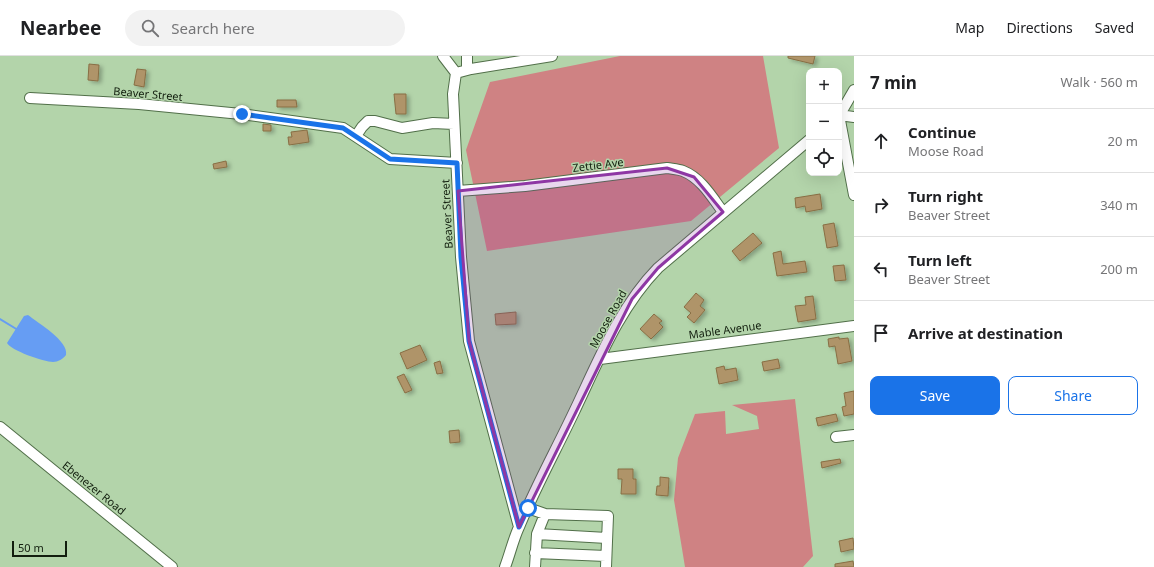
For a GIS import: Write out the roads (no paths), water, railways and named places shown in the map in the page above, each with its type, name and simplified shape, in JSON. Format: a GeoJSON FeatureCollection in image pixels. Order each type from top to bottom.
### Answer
{"type":"FeatureCollection","features":[{"type":"Feature","properties":{"kind":"street"},"geometry":{"type":"LineString","coordinates":[[443,56],[456,73],[453,94],[457,163]]}},
{"type":"Feature","properties":{"kind":"street"},"geometry":{"type":"LineString","coordinates":[[467,56],[467,70]]}},
{"type":"Feature","properties":{"kind":"street"},"geometry":{"type":"LineString","coordinates":[[456,73],[552,56]]}},
{"type":"Feature","properties":{"kind":"street"},"geometry":{"type":"LineString","coordinates":[[842,110],[854,90]]}},
{"type":"Feature","properties":{"kind":"street","name":"Beaver Street"},"geometry":{"type":"LineString","coordinates":[[30,98],[139,104],[242,114],[343,128],[390,159],[457,163],[461,257],[469,341],[519,527]]}},
{"type":"Feature","properties":{"kind":"street"},"geometry":{"type":"LineString","coordinates":[[842,115],[854,117]]}},
{"type":"Feature","properties":{"kind":"street"},"geometry":{"type":"LineString","coordinates":[[356,136],[362,127],[368,122],[375,121],[402,128],[433,123],[454,124]]}},
{"type":"Feature","properties":{"kind":"street"},"geometry":{"type":"LineString","coordinates":[[842,131],[854,195]]}},
{"type":"Feature","properties":{"kind":"street","name":"Moose Road"},"geometry":{"type":"LineString","coordinates":[[505,567],[519,527],[621,316],[644,283],[658,268],[806,143]]}},
{"type":"Feature","properties":{"kind":"street","name":"Zettie Ave"},"geometry":{"type":"LineString","coordinates":[[458,192],[525,186],[667,168],[682,170],[694,177],[710,194],[723,212]]}},
{"type":"Feature","properties":{"kind":"street","name":"Mable Avenue"},"geometry":{"type":"LineString","coordinates":[[600,359],[854,326]]}},
{"type":"Feature","properties":{"kind":"street","name":"Ebenezer Road"},"geometry":{"type":"LineString","coordinates":[[0,427],[172,567]]}},
{"type":"Feature","properties":{"kind":"street"},"geometry":{"type":"LineString","coordinates":[[836,437],[854,435]]}},
{"type":"Feature","properties":{"kind":"street"},"geometry":{"type":"LineString","coordinates":[[528,508],[545,514],[608,516],[606,567]]}},
{"type":"Feature","properties":{"kind":"street"},"geometry":{"type":"LineString","coordinates":[[535,567],[537,534],[545,514]]}},
{"type":"Feature","properties":{"kind":"street"},"geometry":{"type":"LineString","coordinates":[[537,534],[607,538]]}},
{"type":"Feature","properties":{"kind":"street"},"geometry":{"type":"LineString","coordinates":[[535,553],[606,556]]}},
{"type":"Feature","properties":{"kind":"water"},"geometry":{"type":"Polygon","coordinates":[[[28,315],[52,333],[63,344],[66,350],[66,355],[59,361],[55,362],[42,360],[20,352],[9,346],[7,343],[24,316],[28,315]]]}},
{"type":"Feature","properties":{"kind":"waterway"},"geometry":{"type":"LineString","coordinates":[[0,319],[18,330]]}}]}
